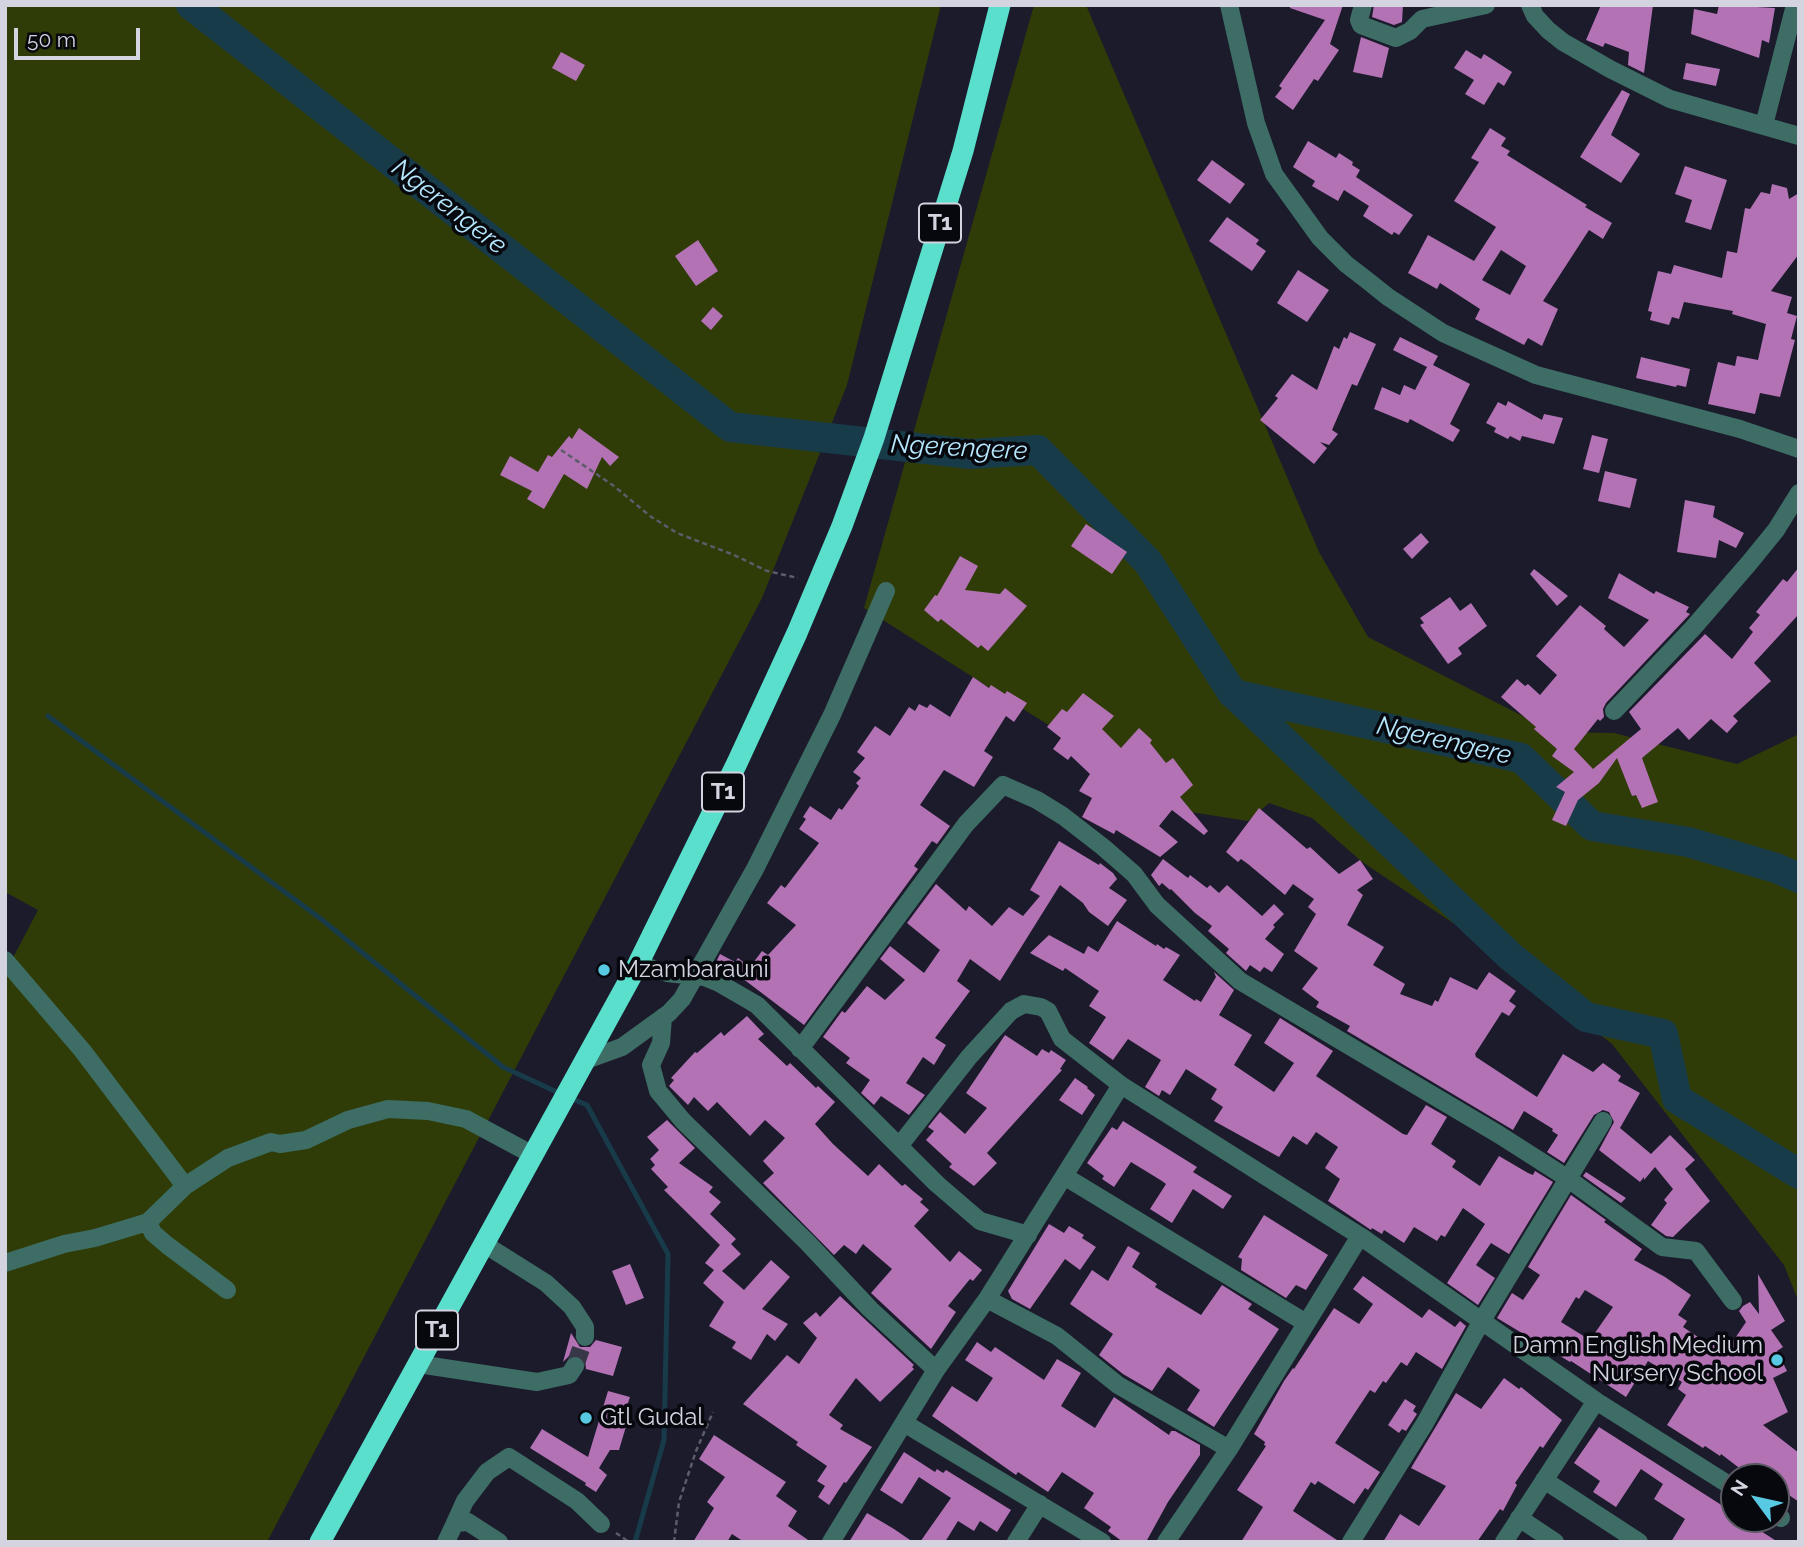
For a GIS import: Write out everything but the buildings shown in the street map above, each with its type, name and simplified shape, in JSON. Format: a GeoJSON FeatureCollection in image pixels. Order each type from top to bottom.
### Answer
{"type":"FeatureCollection","features":[{"type":"Feature","properties":{"kind":"highway","name":"T1"},"geometry":{"type":"LineString","coordinates":[[320,1542],[638,964],[737,763],[818,583],[874,438],[963,151],[1000,5]]}},
{"type":"Feature","properties":{"kind":"street"},"geometry":{"type":"LineString","coordinates":[[1229,5],[1256,123],[1274,174],[1320,238],[1346,264],[1378,289],[1443,332],[1536,374],[1740,429],[1799,449]]}},
{"type":"Feature","properties":{"kind":"street"},"geometry":{"type":"LineString","coordinates":[[1363,5],[1359,20],[1361,25],[1396,38],[1410,31],[1422,19],[1486,5]]}},
{"type":"Feature","properties":{"kind":"street"},"geometry":{"type":"LineString","coordinates":[[1530,5],[1535,16],[1563,42],[1670,99],[1799,136]]}},
{"type":"Feature","properties":{"kind":"street"},"geometry":{"type":"LineString","coordinates":[[1765,125],[1795,5]]}},
{"type":"Feature","properties":{"kind":"street"},"geometry":{"type":"LineString","coordinates":[[1614,711],[1693,628],[1750,562],[1776,530],[1799,493]]}},
{"type":"Feature","properties":{"kind":"street"},"geometry":{"type":"LineString","coordinates":[[580,1069],[622,1046],[680,1002],[749,882],[832,715],[886,591]]}},
{"type":"Feature","properties":{"kind":"street"},"geometry":{"type":"LineString","coordinates":[[800,1049],[966,824],[1003,785],[1037,800],[1063,816],[1103,847],[1134,874],[1157,905],[1240,981],[1498,1134],[1567,1178],[1662,1247],[1696,1251],[1733,1301]]}},
{"type":"Feature","properties":{"kind":"street"},"geometry":{"type":"LineString","coordinates":[[5,960],[82,1051],[185,1186]]}},
{"type":"Feature","properties":{"kind":"street"},"geometry":{"type":"LineString","coordinates":[[638,964],[667,973],[704,977],[757,1005],[937,1184],[980,1221],[1028,1235]]}},
{"type":"Feature","properties":{"kind":"street"},"geometry":{"type":"LineString","coordinates":[[900,1145],[995,1027],[1011,1011],[1024,1004],[1036,1005],[1048,1011],[1062,1039],[1121,1085],[1360,1236],[1596,1401],[1720,1479]]}},
{"type":"Feature","properties":{"kind":"street"},"geometry":{"type":"LineString","coordinates":[[663,1017],[661,1043],[651,1066],[659,1091],[683,1121],[807,1242],[870,1309],[936,1370]]}},
{"type":"Feature","properties":{"kind":"street"},"geometry":{"type":"LineString","coordinates":[[831,1542],[936,1370],[987,1299],[1121,1085]]}},
{"type":"Feature","properties":{"kind":"street"},"geometry":{"type":"LineString","coordinates":[[5,1263],[148,1222],[185,1186],[228,1158],[271,1142],[280,1144],[306,1139],[348,1120],[387,1110],[428,1111],[466,1119],[533,1156]]}},
{"type":"Feature","properties":{"kind":"street"},"geometry":{"type":"LineString","coordinates":[[1359,1539],[1481,1322],[1603,1121]]}},
{"type":"Feature","properties":{"kind":"street"},"geometry":{"type":"LineString","coordinates":[[1064,1176],[1306,1323]]}},
{"type":"Feature","properties":{"kind":"street"},"geometry":{"type":"LineString","coordinates":[[148,1222],[153,1233],[227,1290]]}},
{"type":"Feature","properties":{"kind":"street"},"geometry":{"type":"LineString","coordinates":[[1166,1542],[1229,1449],[1360,1236]]}},
{"type":"Feature","properties":{"kind":"street"},"geometry":{"type":"LineString","coordinates":[[484,1244],[546,1283],[572,1307],[585,1327],[585,1337]]}},
{"type":"Feature","properties":{"kind":"street"},"geometry":{"type":"LineString","coordinates":[[987,1299],[1057,1336],[1118,1385],[1229,1449]]}},
{"type":"Feature","properties":{"kind":"street"},"geometry":{"type":"LineString","coordinates":[[418,1364],[537,1382],[569,1375],[575,1366]]}},
{"type":"Feature","properties":{"kind":"street"},"geometry":{"type":"LineString","coordinates":[[1504,1542],[1596,1401]]}},
{"type":"Feature","properties":{"kind":"street"},"geometry":{"type":"LineString","coordinates":[[904,1423],[1102,1542]]}},
{"type":"Feature","properties":{"kind":"street"},"geometry":{"type":"LineString","coordinates":[[446,1542],[464,1501],[486,1472],[509,1457],[576,1502],[601,1524]]}},
{"type":"Feature","properties":{"kind":"street"},"geometry":{"type":"LineString","coordinates":[[1544,1480],[1639,1542]]}},
{"type":"Feature","properties":{"kind":"street"},"geometry":{"type":"LineString","coordinates":[[1016,1542],[1040,1504]]}},
{"type":"Feature","properties":{"kind":"street"},"geometry":{"type":"LineString","coordinates":[[1519,1518],[1555,1542]]}},
{"type":"Feature","properties":{"kind":"street"},"geometry":{"type":"LineString","coordinates":[[455,1523],[468,1522],[499,1542]]}},
{"type":"Feature","properties":{"kind":"path"},"geometry":{"type":"LineString","coordinates":[[561,450],[677,533],[767,571],[818,583]]}},
{"type":"Feature","properties":{"kind":"path"},"geometry":{"type":"LineString","coordinates":[[674,1542],[679,1502],[696,1451],[713,1412]]}},
{"type":"Feature","properties":{"kind":"green space"},"geometry":{"type":"Polygon","coordinates":[[[5,5],[941,5],[847,385],[762,598],[267,1542],[5,1542],[5,973],[38,910],[5,892],[5,5]]]}},
{"type":"Feature","properties":{"kind":"green space"},"geometry":{"type":"Polygon","coordinates":[[[1034,5],[1086,5],[1319,552],[1368,637],[1554,732],[1614,733],[1737,764],[1799,734],[1799,1303],[1784,1265],[1612,1044],[1490,948],[1361,861],[1312,818],[1269,803],[1248,821],[1184,811],[864,608],[1034,5]]]}},
{"type":"Feature","properties":{"kind":"waterway","name":"Ngerengere"},"geometry":{"type":"LineString","coordinates":[[191,5],[730,427],[971,454],[1038,450],[1148,562],[1233,694],[1521,758],[1592,826],[1688,842],[1776,868],[1799,878]]}},
{"type":"Feature","properties":{"kind":"waterway"},"geometry":{"type":"LineString","coordinates":[[1234,694],[1510,956],[1586,1017],[1663,1034],[1677,1099],[1799,1174]]}},
{"type":"Feature","properties":{"kind":"waterway"},"geometry":{"type":"LineString","coordinates":[[48,716],[321,919],[503,1067],[561,1094]]}},
{"type":"Feature","properties":{"kind":"waterway"},"geometry":{"type":"LineString","coordinates":[[570,1098],[587,1105],[668,1254],[664,1440],[635,1542]]}},
{"type":"Feature","properties":{"kind":"tunnel"},"geometry":{"type":"LineString","coordinates":[[575,1366],[585,1337]]}},
{"type":"Feature","properties":{"kind":"place","name":"Mzambarauni"},"geometry":{"type":"Point","coordinates":[604,970]}},
{"type":"Feature","properties":{"kind":"place","name":"Damn English Medium Nursery School"},"geometry":{"type":"Point","coordinates":[1777,1360]}},
{"type":"Feature","properties":{"kind":"place","name":"Gtl Gudal"},"geometry":{"type":"Point","coordinates":[586,1418]}}]}
